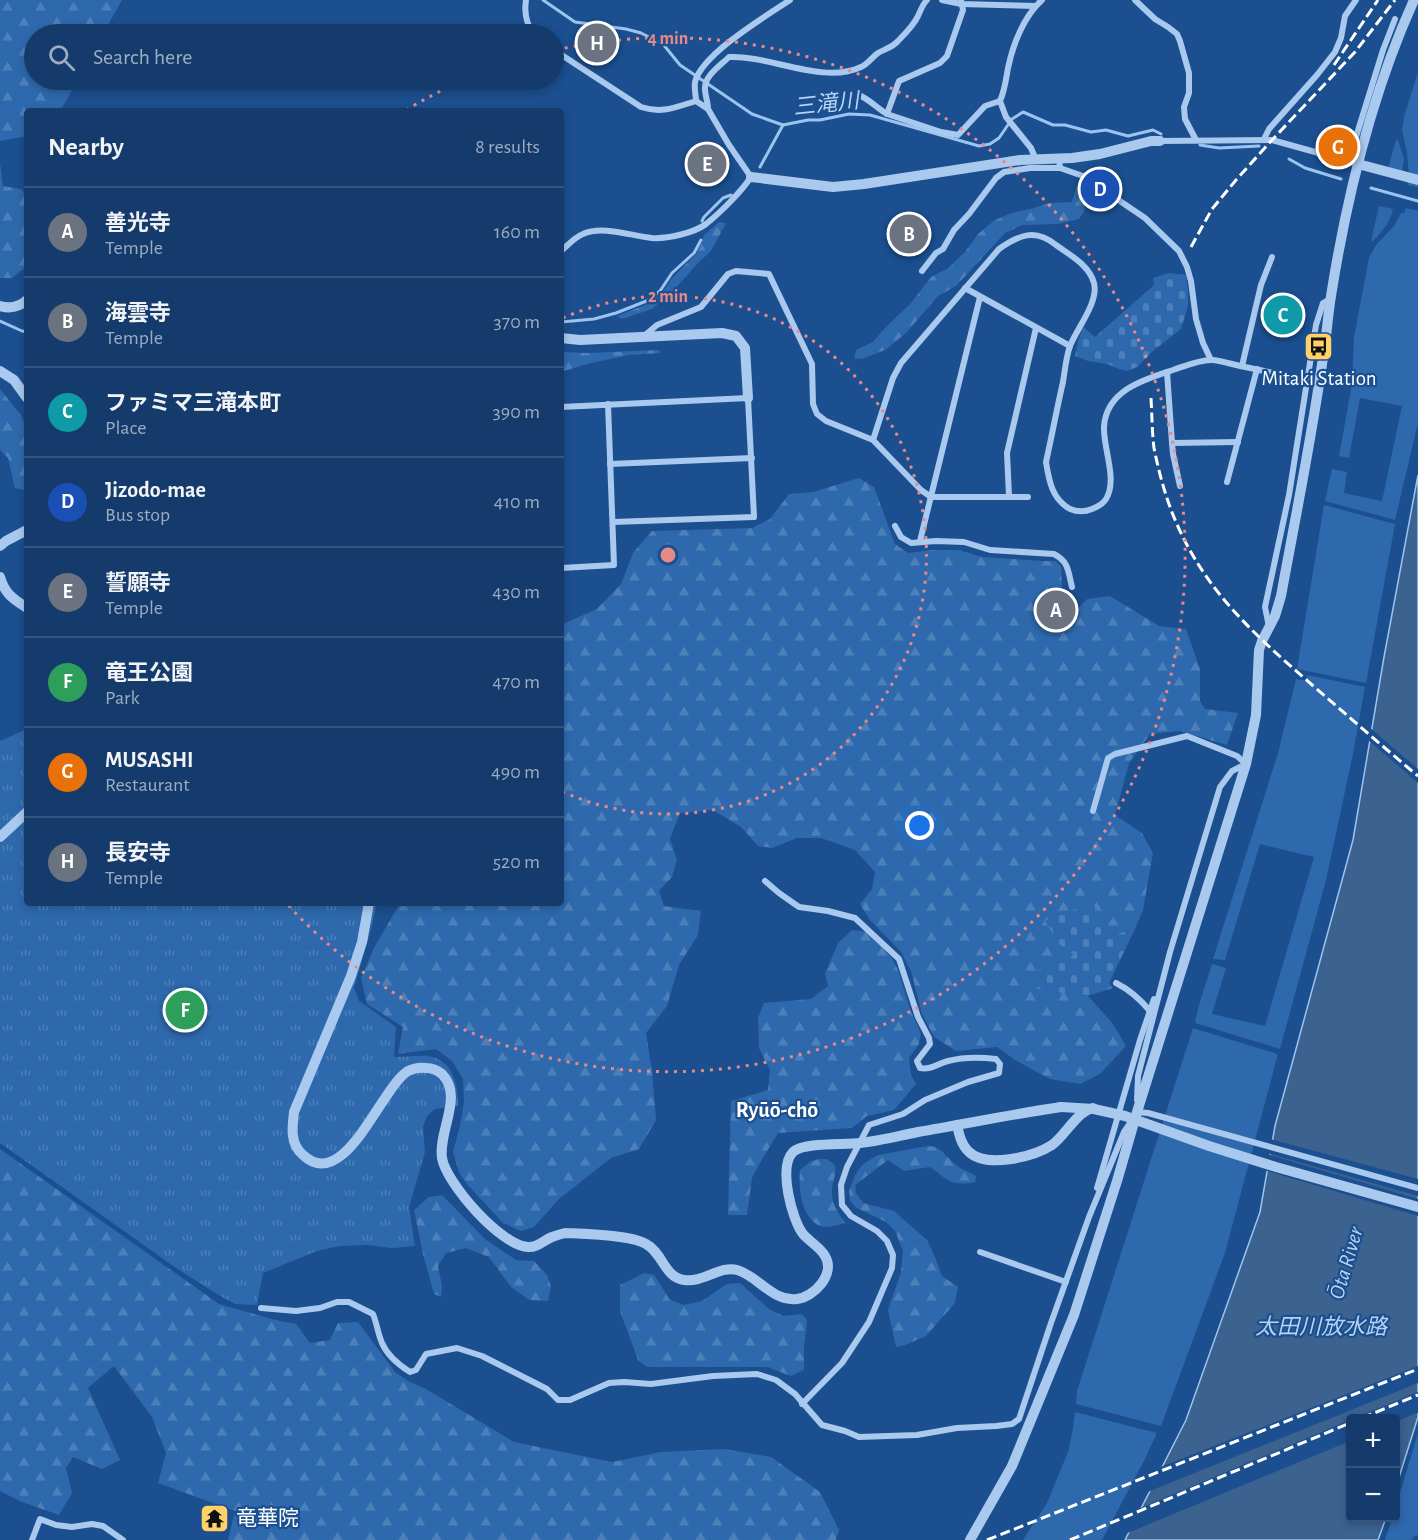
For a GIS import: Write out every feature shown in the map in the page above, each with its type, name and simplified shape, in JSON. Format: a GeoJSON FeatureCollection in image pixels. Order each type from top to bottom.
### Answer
{"type":"FeatureCollection","features":[{"type":"Feature","properties":{"kind":"street"},"geometry":{"type":"LineString","coordinates":[[526,0],[525,14],[529,24]]}},
{"type":"Feature","properties":{"kind":"street"},"geometry":{"type":"LineString","coordinates":[[696,101],[695,83],[703,68],[732,39],[790,0]]}},
{"type":"Feature","properties":{"kind":"street"},"geometry":{"type":"LineString","coordinates":[[708,109],[705,88],[708,78],[729,57],[764,60],[825,73],[847,72],[863,67],[879,53],[897,43],[918,18],[927,0]]}},
{"type":"Feature","properties":{"kind":"street"},"geometry":{"type":"LineString","coordinates":[[942,0],[1035,6]]}},
{"type":"Feature","properties":{"kind":"street"},"geometry":{"type":"LineString","coordinates":[[861,96],[887,114],[941,132],[958,135],[985,106],[1000,101],[1004,93],[1015,44],[1035,6],[1042,0]]}},
{"type":"Feature","properties":{"kind":"street"},"geometry":{"type":"LineString","coordinates":[[1135,0],[1155,19],[1177,34],[1189,73],[1189,93],[1184,107],[1185,119],[1196,140]]}},
{"type":"Feature","properties":{"kind":"street"},"geometry":{"type":"LineString","coordinates":[[1264,139],[1269,129],[1335,52],[1346,16],[1356,0]]}},
{"type":"Feature","properties":{"kind":"street"},"geometry":{"type":"LineString","coordinates":[[1302,448],[1324,351],[1330,298],[1358,164],[1383,79],[1414,0]]}},
{"type":"Feature","properties":{"kind":"street"},"geometry":{"type":"LineString","coordinates":[[887,114],[899,81],[940,63],[947,56],[963,10],[961,2]]}},
{"type":"Feature","properties":{"kind":"street"},"geometry":{"type":"LineString","coordinates":[[1358,164],[1355,149],[1356,137],[1383,50],[1395,20]]}},
{"type":"Feature","properties":{"kind":"street"},"geometry":{"type":"LineString","coordinates":[[564,57],[641,107],[652,111],[667,110],[696,101]]}},
{"type":"Feature","properties":{"kind":"street"},"geometry":{"type":"LineString","coordinates":[[696,101],[708,109],[751,177],[833,187],[1020,160],[1060,163],[1145,218],[1179,251],[1191,280],[1196,319],[1211,360]]}},
{"type":"Feature","properties":{"kind":"street"},"geometry":{"type":"LineString","coordinates":[[1000,101],[1006,117],[1031,148],[1036,160]]}},
{"type":"Feature","properties":{"kind":"street"},"geometry":{"type":"LineString","coordinates":[[922,271],[936,253],[943,249],[954,230],[996,178],[1004,172],[1060,163],[1151,141],[1272,140],[1418,180]]}},
{"type":"Feature","properties":{"kind":"street"},"geometry":{"type":"LineString","coordinates":[[564,248],[581,234],[590,231],[620,231],[653,238],[673,237],[687,232],[704,225],[743,188],[751,177]]}},
{"type":"Feature","properties":{"kind":"street"},"geometry":{"type":"LineString","coordinates":[[873,440],[893,378],[901,363],[999,249],[1013,239],[1038,234],[1088,269],[1094,281],[1095,290],[1093,299],[1070,346],[1046,462],[1053,492],[1063,505],[1075,511],[1087,511],[1105,502],[1111,486],[1104,427],[1108,412],[1117,397],[1142,380],[1187,365],[1211,360],[1306,381]]}},
{"type":"Feature","properties":{"kind":"street"},"geometry":{"type":"LineString","coordinates":[[1242,366],[1261,285],[1272,257]]}},
{"type":"Feature","properties":{"kind":"street"},"geometry":{"type":"LineString","coordinates":[[644,336],[657,324],[701,307],[728,274],[736,271],[769,274],[812,364],[813,404],[817,414],[826,421],[873,440],[921,490],[931,497],[1028,497]]}},
{"type":"Feature","properties":{"kind":"street"},"geometry":{"type":"LineString","coordinates":[[965,288],[1070,346]]}},
{"type":"Feature","properties":{"kind":"street"},"geometry":{"type":"LineString","coordinates":[[920,541],[980,297]]}},
{"type":"Feature","properties":{"kind":"street"},"geometry":{"type":"LineString","coordinates":[[970,1540],[1012,1466],[1074,1315],[1117,1181],[1143,1113],[1246,764],[1256,715],[1259,650],[1275,616],[1281,596],[1302,448],[1306,381],[1316,325],[1323,303],[1330,298]]}},
{"type":"Feature","properties":{"kind":"street"},"geometry":{"type":"LineString","coordinates":[[0,306],[13,307],[24,302]]}},
{"type":"Feature","properties":{"kind":"street"},"geometry":{"type":"LineString","coordinates":[[1009,496],[1007,453],[1036,328]]}},
{"type":"Feature","properties":{"kind":"street"},"geometry":{"type":"LineString","coordinates":[[564,339],[722,333],[736,336],[745,348],[754,517],[613,522]]}},
{"type":"Feature","properties":{"kind":"street"},"geometry":{"type":"LineString","coordinates":[[1227,483],[1257,369]]}},
{"type":"Feature","properties":{"kind":"street"},"geometry":{"type":"LineString","coordinates":[[0,370],[14,380],[24,394]]}},
{"type":"Feature","properties":{"kind":"street"},"geometry":{"type":"LineString","coordinates":[[1167,372],[1173,454],[1180,486]]}},
{"type":"Feature","properties":{"kind":"street"},"geometry":{"type":"LineString","coordinates":[[564,407],[748,398]]}},
{"type":"Feature","properties":{"kind":"street"},"geometry":{"type":"LineString","coordinates":[[564,568],[614,565],[608,404]]}},
{"type":"Feature","properties":{"kind":"street"},"geometry":{"type":"LineString","coordinates":[[1172,443],[1238,442]]}},
{"type":"Feature","properties":{"kind":"street"},"geometry":{"type":"LineString","coordinates":[[610,464],[752,458]]}},
{"type":"Feature","properties":{"kind":"street"},"geometry":{"type":"LineString","coordinates":[[895,526],[901,537],[911,543],[920,541],[964,542],[990,550],[1054,554],[1067,564],[1072,587]]}},
{"type":"Feature","properties":{"kind":"street"},"geometry":{"type":"LineString","coordinates":[[0,546],[24,532]]}},
{"type":"Feature","properties":{"kind":"street"},"geometry":{"type":"LineString","coordinates":[[0,576],[6,592],[24,606]]}},
{"type":"Feature","properties":{"kind":"street"},"geometry":{"type":"LineString","coordinates":[[1094,811],[1108,758],[1115,753],[1187,736],[1237,756],[1246,764]]}},
{"type":"Feature","properties":{"kind":"street"},"geometry":{"type":"LineString","coordinates":[[1089,1217],[1140,1040],[1170,952],[1220,787],[1232,771],[1246,764]]}},
{"type":"Feature","properties":{"kind":"street"},"geometry":{"type":"LineString","coordinates":[[0,837],[24,815]]}},
{"type":"Feature","properties":{"kind":"street"},"geometry":{"type":"LineString","coordinates":[[765,880],[799,907],[855,918],[899,959],[918,1017],[929,1038],[930,1044],[917,1061],[920,1068],[928,1069],[949,1061],[978,1057],[996,1059],[1000,1064],[999,1073],[968,1082],[925,1100],[903,1114],[869,1125],[847,1167],[841,1185],[842,1205],[851,1216],[877,1231],[886,1241],[893,1255],[892,1268],[869,1322],[842,1364],[802,1404]]}},
{"type":"Feature","properties":{"kind":"street"},"geometry":{"type":"LineString","coordinates":[[368,906],[362,942],[351,976],[294,1112],[292,1128],[294,1144],[301,1154],[311,1161],[323,1163],[338,1159],[350,1148],[393,1085],[406,1072],[415,1068],[428,1067],[438,1071],[446,1079],[451,1091],[449,1114],[441,1145],[442,1159],[450,1179],[462,1196],[489,1225],[519,1245],[529,1248],[556,1235],[566,1233],[637,1240],[653,1249],[670,1274],[677,1278],[685,1280],[705,1278],[734,1269],[742,1271],[769,1291],[785,1299],[797,1299],[816,1290],[824,1280],[828,1262],[825,1255],[798,1226],[785,1173],[789,1158],[794,1151],[817,1146],[859,1143],[1061,1107],[1094,1109],[1125,1116],[1231,1153],[1418,1207]]}},
{"type":"Feature","properties":{"kind":"street"},"geometry":{"type":"LineString","coordinates":[[1143,1113],[1138,1076],[1170,952]]}},
{"type":"Feature","properties":{"kind":"street"},"geometry":{"type":"LineString","coordinates":[[1116,982],[1141,1000],[1150,1011]]}},
{"type":"Feature","properties":{"kind":"street"},"geometry":{"type":"LineString","coordinates":[[957,1125],[966,1149],[982,1160],[992,1160],[1023,1157],[1037,1153],[1053,1144],[1089,1108],[1099,1107],[1143,1113],[1418,1188]]}},
{"type":"Feature","properties":{"kind":"street"},"geometry":{"type":"LineString","coordinates":[[261,1308],[296,1311],[320,1308],[337,1302],[350,1302],[374,1314],[381,1342],[386,1351],[410,1372],[416,1370],[426,1354],[458,1348],[482,1356],[547,1389],[558,1400],[570,1400],[609,1383],[651,1384],[713,1376],[757,1374],[776,1380],[795,1394],[822,1425],[859,1437],[917,1435],[957,1428],[1012,1424],[1019,1419],[1089,1217],[1124,1132],[1143,1113]]}},
{"type":"Feature","properties":{"kind":"street"},"geometry":{"type":"LineString","coordinates":[[980,1252],[1066,1282]]}},
{"type":"Feature","properties":{"kind":"street"},"geometry":{"type":"LineString","coordinates":[[32,1540],[40,1519],[56,1525],[72,1527],[92,1524],[103,1526],[123,1540]]}},
{"type":"Feature","properties":{"kind":"green space"},"geometry":{"type":"Polygon","coordinates":[[[0,0],[122,0],[109,24],[24,24],[24,90],[72,90],[62,108],[24,108],[24,137],[0,141],[0,0]]]}},
{"type":"Feature","properties":{"kind":"green space"},"geometry":{"type":"Polygon","coordinates":[[[1418,72],[1418,187],[1408,185],[1407,153],[1402,130],[1418,72]]]}},
{"type":"Feature","properties":{"kind":"green space"},"geometry":{"type":"Polygon","coordinates":[[[1396,140],[1398,140],[1404,159],[1401,179],[1386,175],[1396,140]]]}},
{"type":"Feature","properties":{"kind":"green space"},"geometry":{"type":"Polygon","coordinates":[[[0,163],[3,186],[21,189],[24,192],[24,268],[12,278],[0,278],[0,163]]]}},
{"type":"Feature","properties":{"kind":"green space"},"geometry":{"type":"Polygon","coordinates":[[[1077,185],[1085,189],[1085,210],[1079,219],[1058,224],[1022,225],[1005,233],[956,286],[938,296],[906,333],[885,350],[862,359],[854,358],[856,350],[873,342],[911,303],[931,277],[947,269],[965,252],[978,234],[995,220],[1049,203],[1072,202],[1077,185]]]}},
{"type":"Feature","properties":{"kind":"green space"},"geometry":{"type":"Polygon","coordinates":[[[1379,206],[1393,209],[1386,226],[1371,241],[1379,206]]]}},
{"type":"Feature","properties":{"kind":"green space"},"geometry":{"type":"Polygon","coordinates":[[[1406,208],[1418,211],[1418,423],[1395,520],[1325,501],[1332,469],[1347,472],[1344,493],[1382,501],[1402,406],[1360,398],[1349,458],[1339,456],[1352,384],[1354,337],[1369,258],[1376,245],[1394,226],[1406,208]]]}},
{"type":"Feature","properties":{"kind":"green space"},"geometry":{"type":"Polygon","coordinates":[[[719,222],[726,223],[711,251],[672,292],[652,309],[622,319],[617,316],[650,303],[661,294],[674,276],[696,254],[704,235],[719,222]]]}},
{"type":"Feature","properties":{"kind":"green space"},"geometry":{"type":"Polygon","coordinates":[[[1169,273],[1186,275],[1188,306],[1181,329],[1137,367],[1127,371],[1075,356],[1083,327],[1095,337],[1154,285],[1153,278],[1169,273]]]}},
{"type":"Feature","properties":{"kind":"green space"},"geometry":{"type":"Polygon","coordinates":[[[659,350],[660,353],[629,355],[564,371],[564,352],[659,350]]]}},
{"type":"Feature","properties":{"kind":"green space"},"geometry":{"type":"Polygon","coordinates":[[[0,389],[24,421],[24,490],[15,488],[8,458],[0,450],[0,389]]]}},
{"type":"Feature","properties":{"kind":"green space"},"geometry":{"type":"Polygon","coordinates":[[[859,478],[874,487],[895,544],[908,553],[959,550],[982,557],[1055,561],[1061,566],[1062,587],[1038,603],[1036,611],[1045,629],[1077,609],[1087,599],[1110,596],[1159,626],[1186,629],[1200,669],[1200,701],[1205,709],[1238,713],[1227,745],[1180,731],[1150,734],[1129,763],[1115,815],[1142,833],[1153,853],[1143,910],[1135,929],[1116,934],[1104,932],[1099,922],[1098,905],[1059,944],[1075,955],[1038,970],[1045,991],[1088,996],[1113,1024],[1126,1046],[1100,1074],[1080,1084],[1050,1079],[1015,1060],[997,1047],[956,1051],[934,1037],[922,1014],[911,971],[901,952],[870,920],[860,904],[872,889],[875,872],[855,850],[821,838],[797,838],[772,848],[758,846],[741,827],[713,810],[680,813],[670,839],[677,860],[672,877],[659,891],[664,906],[701,911],[698,935],[679,965],[667,1006],[646,1033],[656,1120],[639,1149],[611,1158],[559,1199],[534,1227],[521,1231],[503,1223],[459,1172],[453,1152],[464,1101],[463,1079],[452,1061],[436,1049],[398,1054],[403,1027],[367,1004],[361,978],[374,948],[398,906],[564,906],[564,624],[597,609],[621,584],[633,553],[652,531],[752,528],[770,519],[789,494],[813,492],[859,478]]]}},
{"type":"Feature","properties":{"kind":"green space"},"geometry":{"type":"Polygon","coordinates":[[[1324,505],[1395,524],[1366,683],[1297,669],[1324,505]]]}},
{"type":"Feature","properties":{"kind":"green space"},"geometry":{"type":"Polygon","coordinates":[[[1307,675],[1365,687],[1326,880],[1280,1049],[1195,1023],[1212,964],[1226,968],[1212,1014],[1265,1026],[1314,857],[1260,844],[1225,960],[1213,959],[1278,753],[1296,679],[1306,681],[1307,675]]]}},
{"type":"Feature","properties":{"kind":"green space"},"geometry":{"type":"Polygon","coordinates":[[[24,730],[24,906],[376,906],[354,988],[359,1001],[396,1027],[394,1057],[436,1058],[448,1067],[457,1089],[458,1106],[435,1109],[427,1116],[423,1127],[425,1152],[409,1207],[415,1246],[392,1248],[367,1245],[339,1246],[317,1251],[263,1273],[257,1305],[235,1304],[176,1268],[0,1143],[0,741],[24,730]]]}},
{"type":"Feature","properties":{"kind":"green space"},"geometry":{"type":"Polygon","coordinates":[[[1099,905],[1099,922],[1104,932],[1116,934],[1135,929],[1109,983],[1113,988],[1088,996],[1045,991],[1034,987],[1033,979],[1038,970],[1074,955],[1059,944],[1045,921],[1056,913],[1099,905]]]}},
{"type":"Feature","properties":{"kind":"green space"},"geometry":{"type":"Polygon","coordinates":[[[852,930],[867,932],[892,958],[899,972],[909,1006],[921,1034],[919,1044],[909,1058],[911,1075],[916,1084],[894,1110],[867,1116],[852,1128],[778,1133],[752,1178],[747,1215],[728,1215],[731,1101],[768,1090],[770,1070],[759,1048],[758,1018],[764,1003],[811,999],[828,986],[825,974],[838,943],[852,930]]]}},
{"type":"Feature","properties":{"kind":"green space"},"geometry":{"type":"Polygon","coordinates":[[[1193,1028],[1278,1054],[1225,1253],[1161,1426],[1076,1404],[1077,1391],[1193,1028]]]}},
{"type":"Feature","properties":{"kind":"green space"},"geometry":{"type":"Polygon","coordinates":[[[928,1146],[937,1148],[963,1170],[976,1176],[975,1182],[955,1183],[930,1167],[904,1171],[888,1160],[855,1185],[856,1193],[863,1203],[894,1211],[927,1240],[942,1276],[958,1287],[955,1303],[926,1336],[896,1347],[888,1310],[901,1272],[903,1251],[895,1231],[886,1222],[855,1207],[850,1200],[849,1191],[855,1175],[863,1164],[878,1155],[928,1146]]]}},
{"type":"Feature","properties":{"kind":"green space"},"geometry":{"type":"Polygon","coordinates":[[[0,1149],[219,1304],[296,1324],[310,1343],[330,1340],[338,1323],[358,1322],[395,1372],[514,1442],[612,1462],[661,1452],[724,1449],[771,1457],[820,1492],[839,1530],[836,1540],[228,1540],[235,1511],[158,1483],[166,1453],[152,1417],[114,1366],[88,1388],[120,1460],[102,1469],[73,1457],[66,1468],[72,1493],[59,1515],[22,1502],[0,1491],[0,1149]]]}},
{"type":"Feature","properties":{"kind":"green space"},"geometry":{"type":"Polygon","coordinates":[[[826,1159],[834,1164],[836,1171],[832,1189],[833,1200],[836,1209],[846,1223],[831,1227],[818,1225],[803,1205],[800,1170],[810,1162],[826,1159]]]}},
{"type":"Feature","properties":{"kind":"green space"},"geometry":{"type":"Polygon","coordinates":[[[442,1195],[485,1239],[516,1260],[534,1261],[547,1275],[551,1286],[548,1301],[529,1300],[511,1287],[489,1257],[466,1248],[446,1253],[438,1266],[442,1286],[441,1297],[434,1294],[414,1210],[429,1197],[442,1195]]]}},
{"type":"Feature","properties":{"kind":"green space"},"geometry":{"type":"Polygon","coordinates":[[[644,1273],[654,1275],[670,1300],[684,1305],[702,1301],[727,1284],[740,1283],[769,1309],[783,1316],[802,1314],[807,1320],[804,1370],[791,1376],[767,1367],[647,1367],[638,1360],[620,1311],[620,1285],[644,1273]]]}},
{"type":"Feature","properties":{"kind":"green space"},"geometry":{"type":"Polygon","coordinates":[[[1075,1412],[1157,1433],[1102,1540],[1023,1540],[1047,1503],[1068,1452],[1075,1412]]]}},
{"type":"Feature","properties":{"kind":"green space"},"geometry":{"type":"Polygon","coordinates":[[[1418,1433],[1418,1535],[1412,1540],[1385,1540],[1391,1522],[1400,1522],[1400,1493],[1418,1433]]]}},
{"type":"Feature","properties":{"kind":"water","name":"太田川放水路"},"geometry":{"type":"Polygon","coordinates":[[[1418,475],[1418,1417],[1400,1474],[1400,1414],[1346,1414],[1346,1522],[1385,1522],[1378,1540],[1125,1540],[1186,1420],[1260,1212],[1275,1126],[1353,840],[1418,475]]]}},
{"type":"Feature","properties":{"kind":"pier"},"geometry":{"type":"Polygon","coordinates":[[[1369,727],[1418,769],[1418,783],[1367,739],[1369,727]]]}},
{"type":"Feature","properties":{"kind":"pier"},"geometry":{"type":"Polygon","coordinates":[[[1270,1139],[1418,1179],[1418,1196],[1267,1153],[1270,1139]]]}},
{"type":"Feature","properties":{"kind":"pier"},"geometry":{"type":"Polygon","coordinates":[[[1267,1154],[1418,1199],[1418,1216],[1264,1170],[1267,1154]]]}},
{"type":"Feature","properties":{"kind":"pier"},"geometry":{"type":"Polygon","coordinates":[[[1418,1366],[1418,1383],[1145,1493],[1158,1468],[1418,1366]]]}},
{"type":"Feature","properties":{"kind":"pier"},"geometry":{"type":"Polygon","coordinates":[[[1418,1392],[1418,1413],[1400,1420],[1400,1414],[1365,1414],[1418,1392]]]}},
{"type":"Feature","properties":{"kind":"pier"},"geometry":{"type":"Polygon","coordinates":[[[1346,1422],[1346,1443],[1125,1534],[1138,1509],[1346,1422]]]}},
{"type":"Feature","properties":{"kind":"waterway","name":"三滝川"},"geometry":{"type":"LineString","coordinates":[[543,0],[575,22],[626,29],[641,33],[663,44],[680,65],[752,114],[783,125],[849,114],[870,115],[979,146],[990,144],[999,138],[1012,119],[1023,112],[1053,125],[1065,125],[1091,132],[1106,130],[1128,136],[1153,130],[1161,134]]}},
{"type":"Feature","properties":{"kind":"waterway"},"geometry":{"type":"LineString","coordinates":[[760,167],[783,125]]}},
{"type":"Feature","properties":{"kind":"waterway","name":"三滝川"},"geometry":{"type":"LineString","coordinates":[[1200,145],[1219,148],[1259,146]]}},
{"type":"Feature","properties":{"kind":"waterway","name":"三滝川"},"geometry":{"type":"LineString","coordinates":[[1289,159],[1305,168],[1341,179]]}},
{"type":"Feature","properties":{"kind":"waterway","name":"三滝川"},"geometry":{"type":"LineString","coordinates":[[1371,188],[1418,201]]}},
{"type":"Feature","properties":{"kind":"waterway"},"geometry":{"type":"LineString","coordinates":[[702,221],[723,198],[731,195]]}},
{"type":"Feature","properties":{"kind":"waterway"},"geometry":{"type":"LineString","coordinates":[[564,322],[594,319],[649,300],[660,291],[672,273],[694,253],[701,240]]}},
{"type":"Feature","properties":{"kind":"waterway"},"geometry":{"type":"LineString","coordinates":[[0,321],[24,331]]}},
{"type":"Feature","properties":{"kind":"railway"},"geometry":{"type":"LineString","coordinates":[[1334,65],[1378,0]]}},
{"type":"Feature","properties":{"kind":"railway"},"geometry":{"type":"LineString","coordinates":[[1191,247],[1212,209],[1272,140],[1355,52],[1395,0]]}},
{"type":"Feature","properties":{"kind":"railway"},"geometry":{"type":"LineString","coordinates":[[1151,398],[1154,448],[1163,486],[1176,522],[1202,570],[1234,611],[1270,648],[1418,776]]}},
{"type":"Feature","properties":{"kind":"railway"},"geometry":{"type":"LineString","coordinates":[[987,1540],[1418,1369]]}},
{"type":"Feature","properties":{"kind":"railway"},"geometry":{"type":"LineString","coordinates":[[1372,1414],[1418,1395]]}},
{"type":"Feature","properties":{"kind":"railway"},"geometry":{"type":"LineString","coordinates":[[1070,1540],[1346,1425]]}},
{"type":"Feature","properties":{"kind":"place","name":"長安寺"},"geometry":{"type":"Point","coordinates":[597,43]}},
{"type":"Feature","properties":{"kind":"place","name":"MUSASHI"},"geometry":{"type":"Point","coordinates":[1338,147]}},
{"type":"Feature","properties":{"kind":"place","name":"誓願寺"},"geometry":{"type":"Point","coordinates":[707,164]}},
{"type":"Feature","properties":{"kind":"place","name":"Jizodo-mae"},"geometry":{"type":"Point","coordinates":[1100,189]}},
{"type":"Feature","properties":{"kind":"place","name":"海雲寺"},"geometry":{"type":"Point","coordinates":[909,234]}},
{"type":"Feature","properties":{"kind":"place","name":"ファミマ三滝本町"},"geometry":{"type":"Point","coordinates":[1283,315]}},
{"type":"Feature","properties":{"kind":"place","name":"Mitaki Station"},"geometry":{"type":"Point","coordinates":[1319,347]}},
{"type":"Feature","properties":{"kind":"place","name":"善光寺"},"geometry":{"type":"Point","coordinates":[1056,610]}},
{"type":"Feature","properties":{"kind":"place","name":"竜王公園"},"geometry":{"type":"Point","coordinates":[185,1010]}},
{"type":"Feature","properties":{"kind":"place","name":"竜華院"},"geometry":{"type":"Point","coordinates":[215,1518]}},
{"type":"Feature","properties":{"kind":"district","name":"Ryūō-chō"},"geometry":{"type":"Point","coordinates":[777,1110]}},
{"type":"Feature","properties":{"kind":"water label","name":"Ōta River"},"geometry":{"type":"Point","coordinates":[1346,1263]}}]}
